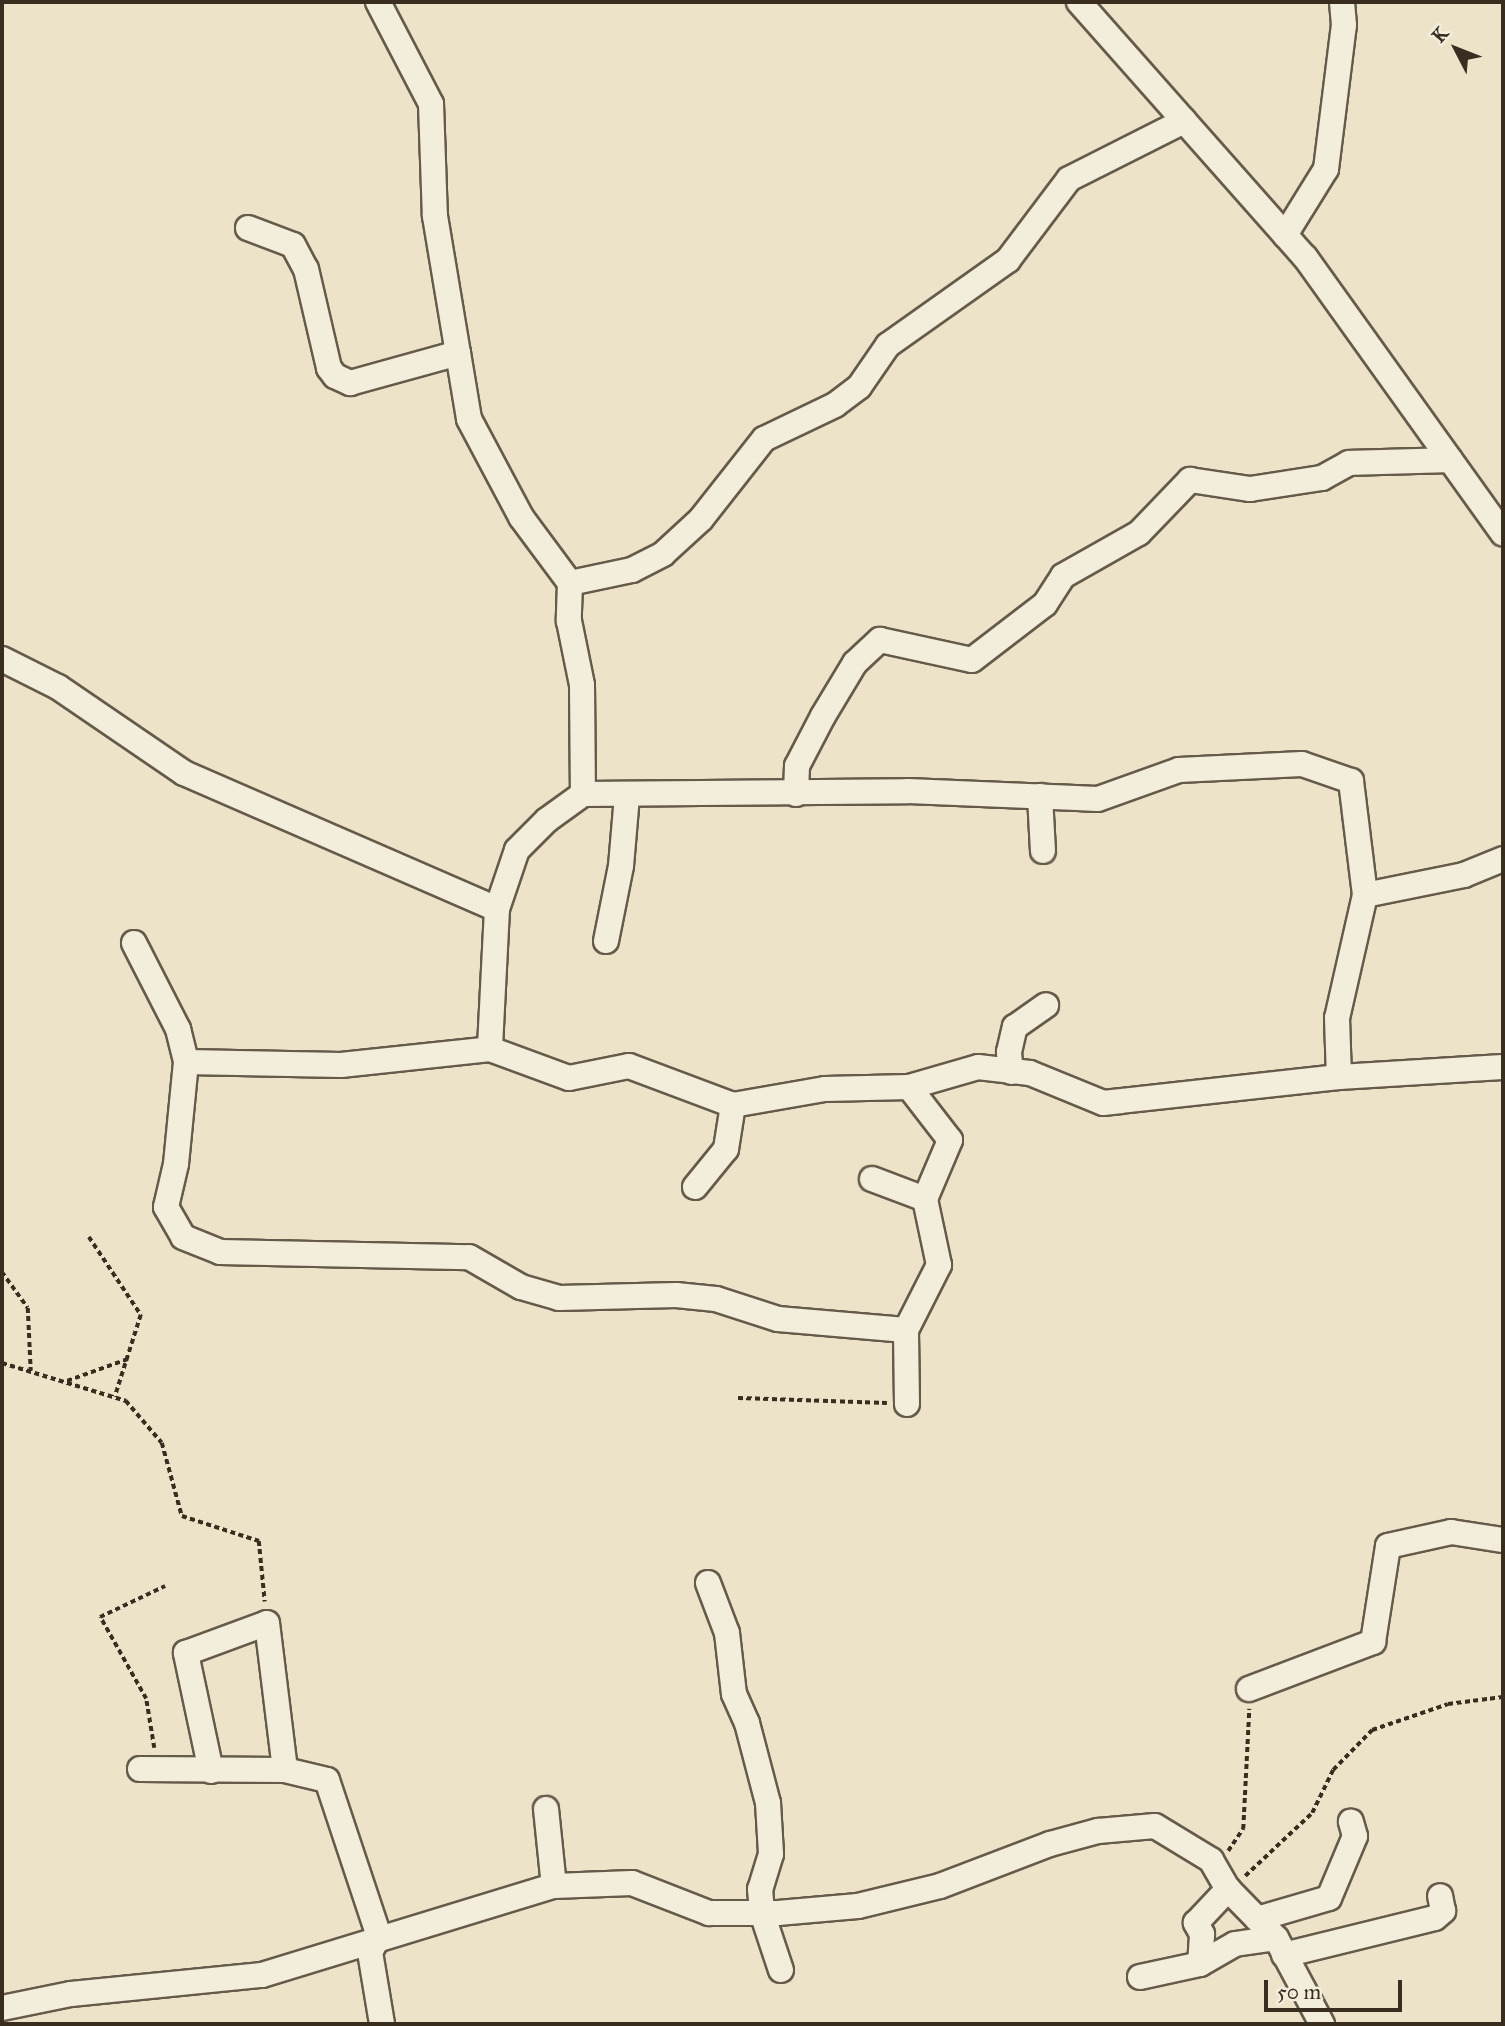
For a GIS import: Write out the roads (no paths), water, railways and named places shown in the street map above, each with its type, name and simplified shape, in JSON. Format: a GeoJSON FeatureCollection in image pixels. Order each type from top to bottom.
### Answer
{"type":"FeatureCollection","features":[{"type":"Feature","properties":{"kind":"street"},"geometry":{"type":"LineString","coordinates":[[378,2],[386,24],[431,104],[435,216],[469,419],[521,517],[570,583],[569,621],[582,685],[583,794]]}},
{"type":"Feature","properties":{"kind":"street"},"geometry":{"type":"LineString","coordinates":[[1079,2],[1285,235],[1503,534]]}},
{"type":"Feature","properties":{"kind":"street"},"geometry":{"type":"LineString","coordinates":[[1285,235],[1326,169],[1344,25],[1342,2]]}},
{"type":"Feature","properties":{"kind":"street"},"geometry":{"type":"LineString","coordinates":[[570,583],[620,574],[663,554],[701,519],[764,439],[835,405],[859,387],[888,345],[1008,260],[1069,179],[1184,121]]}},
{"type":"Feature","properties":{"kind":"street"},"geometry":{"type":"LineString","coordinates":[[248,228],[293,245],[306,269],[329,368],[335,376],[351,383],[458,353]]}},
{"type":"Feature","properties":{"kind":"street"},"geometry":{"type":"LineString","coordinates":[[796,794],[797,766],[823,716],[855,663],[880,640],[972,660],[1045,604],[1063,576],[1139,533],[1190,480],[1250,489],[1322,478],[1349,463],[1450,460]]}},
{"type":"Feature","properties":{"kind":"street"},"geometry":{"type":"LineString","coordinates":[[2,659],[58,687],[184,773],[497,909]]}},
{"type":"Feature","properties":{"kind":"street"},"geometry":{"type":"LineString","coordinates":[[490,1049],[497,909],[517,850],[547,820],[583,794],[626,796],[908,791],[1098,799],[1179,770],[1302,764],[1351,780],[1365,895],[1337,1018],[1339,1077]]}},
{"type":"Feature","properties":{"kind":"street"},"geometry":{"type":"LineString","coordinates":[[606,941],[621,866],[626,796]]}},
{"type":"Feature","properties":{"kind":"street"},"geometry":{"type":"LineString","coordinates":[[1041,796],[1043,851]]}},
{"type":"Feature","properties":{"kind":"street"},"geometry":{"type":"LineString","coordinates":[[1365,895],[1464,874],[1503,859]]}},
{"type":"Feature","properties":{"kind":"street"},"geometry":{"type":"LineString","coordinates":[[134,943],[178,1029],[186,1062],[176,1164],[166,1208],[183,1237],[220,1252],[468,1256],[522,1287],[559,1298],[676,1295],[716,1299],[778,1318],[906,1330]]}},
{"type":"Feature","properties":{"kind":"street"},"geometry":{"type":"LineString","coordinates":[[1011,1072],[1009,1052],[1015,1027],[1046,1005]]}},
{"type":"Feature","properties":{"kind":"street"},"geometry":{"type":"LineString","coordinates":[[186,1062],[341,1065],[490,1049],[569,1078],[629,1066],[733,1105],[825,1089],[909,1087],[978,1066],[1030,1073],[1103,1103],[1339,1077],[1503,1067]]}},
{"type":"Feature","properties":{"kind":"street"},"geometry":{"type":"LineString","coordinates":[[907,1404],[906,1330],[939,1265],[925,1199],[950,1140],[909,1087]]}},
{"type":"Feature","properties":{"kind":"street"},"geometry":{"type":"LineString","coordinates":[[695,1187],[726,1149],[733,1105]]}},
{"type":"Feature","properties":{"kind":"street"},"geometry":{"type":"LineString","coordinates":[[872,1179],[925,1199]]}},
{"type":"Feature","properties":{"kind":"street"},"geometry":{"type":"LineString","coordinates":[[1249,1689],[1373,1642],[1388,1546],[1451,1532],[1503,1540]]}},
{"type":"Feature","properties":{"kind":"street"},"geometry":{"type":"LineString","coordinates":[[708,1583],[727,1633],[734,1694],[747,1723],[768,1803],[771,1854],[760,1889],[762,1913],[781,1970]]}},
{"type":"Feature","properties":{"kind":"street"},"geometry":{"type":"LineString","coordinates":[[211,1771],[186,1653],[267,1623],[285,1770]]}},
{"type":"Feature","properties":{"kind":"street"},"geometry":{"type":"LineString","coordinates":[[149,1770],[285,1770],[327,1780],[379,1936],[370,1952],[382,2024]]}},
{"type":"Feature","properties":{"kind":"street"},"geometry":{"type":"LineString","coordinates":[[546,1809],[554,1886]]}},
{"type":"Feature","properties":{"kind":"street"},"geometry":{"type":"LineString","coordinates":[[1256,1919],[1329,1898],[1355,1836],[1351,1822]]}},
{"type":"Feature","properties":{"kind":"street"},"geometry":{"type":"LineString","coordinates":[[2,2008],[71,1993],[262,1975],[379,1936],[554,1886],[632,1883],[709,1913],[762,1913],[859,1906],[940,1886],[1050,1844],[1098,1831],[1156,1826],[1222,1877],[1280,1946],[1322,2024]]}},
{"type":"Feature","properties":{"kind":"street"},"geometry":{"type":"LineString","coordinates":[[1200,1964],[1202,1934],[1196,1923],[1222,1877]]}},
{"type":"Feature","properties":{"kind":"street"},"geometry":{"type":"LineString","coordinates":[[1140,1977],[1200,1964],[1235,1944],[1280,1946],[1435,1918],[1443,1911],[1440,1896]]}}]}
